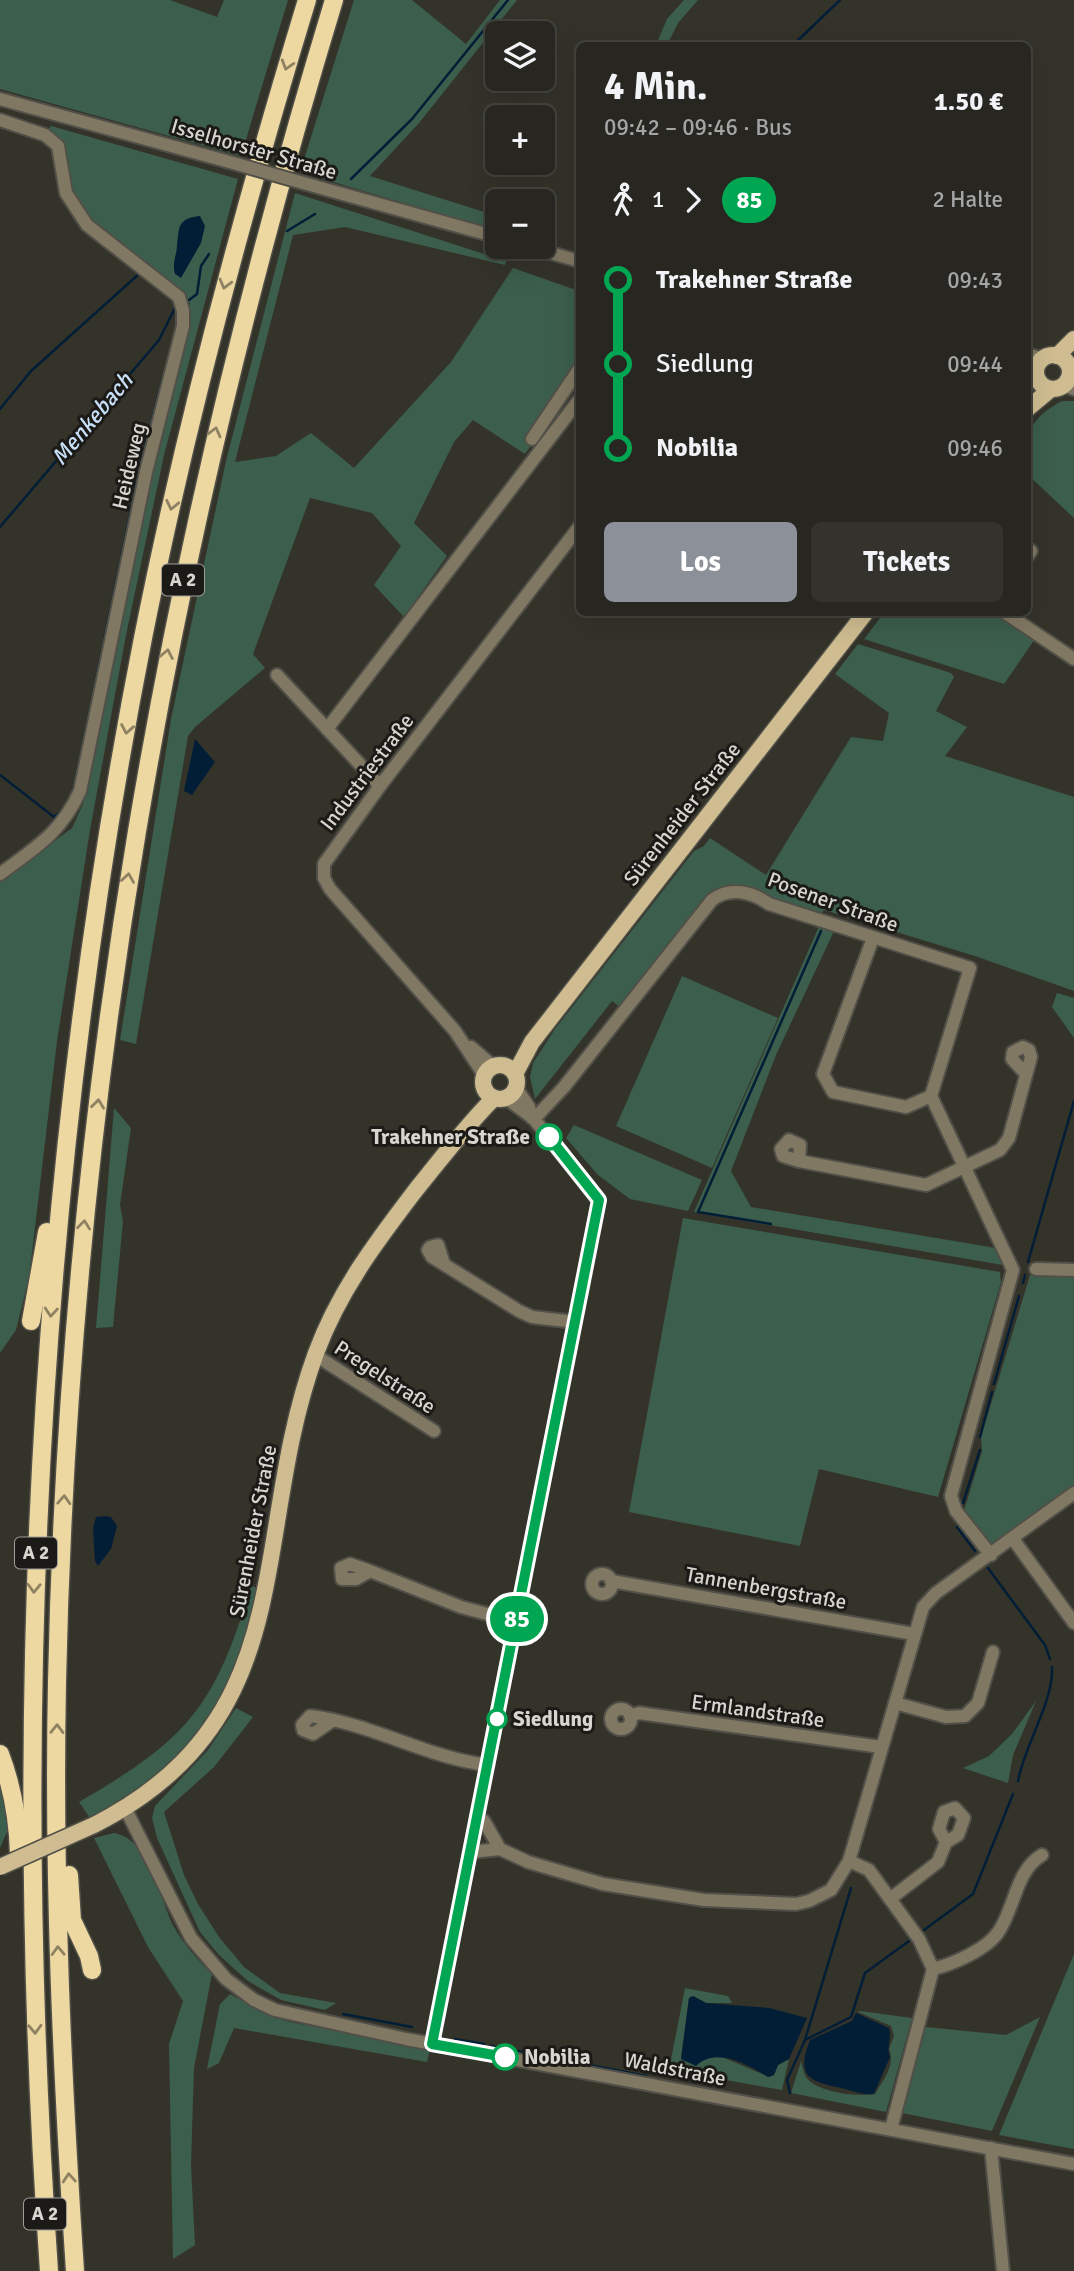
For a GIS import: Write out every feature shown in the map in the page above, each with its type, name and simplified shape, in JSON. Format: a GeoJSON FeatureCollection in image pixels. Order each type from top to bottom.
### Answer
{"type":"FeatureCollection","features":[{"type":"Feature","properties":{"kind":"highway","name":"A 2"},"geometry":{"type":"LineString","coordinates":[[49,2271],[39,2115],[31,1887],[35,1562],[44,1389],[59,1220],[88,975],[143,641],[224,287],[307,0]]}},
{"type":"Feature","properties":{"kind":"highway","name":"A 2"},"geometry":{"type":"LineString","coordinates":[[75,2271],[62,2043],[56,1798],[61,1569],[79,1281],[91,1158],[137,821],[170,642],[249,293],[334,0]]}},
{"type":"Feature","properties":{"kind":"highway"},"geometry":{"type":"LineString","coordinates":[[30,1321],[41,1276],[46,1233],[59,1220]]}},
{"type":"Feature","properties":{"kind":"highway"},"geometry":{"type":"LineString","coordinates":[[0,1754],[12,1785],[18,1812],[19,1878],[31,1887]]}},
{"type":"Feature","properties":{"kind":"highway"},"geometry":{"type":"LineString","coordinates":[[56,1798],[67,1815],[72,1920],[89,1956],[92,1970]]}},
{"type":"Feature","properties":{"kind":"main road"},"geometry":{"type":"LineString","coordinates":[[1031,403],[1074,339]]}},
{"type":"Feature","properties":{"kind":"main road"},"geometry":{"type":"LineString","coordinates":[[1031,395],[1054,370]]}},
{"type":"Feature","properties":{"kind":"main road","name":"Sürenheider Straße"},"geometry":{"type":"LineString","coordinates":[[0,1867],[94,1825],[125,1808],[170,1776],[200,1743],[225,1706],[248,1657],[260,1616],[292,1441],[315,1355],[351,1276],[863,616]]}},
{"type":"Feature","properties":{"kind":"street","name":"Isselhorster Straße"},"geometry":{"type":"LineString","coordinates":[[0,99],[485,234]]}},
{"type":"Feature","properties":{"kind":"street","name":"Heideweg"},"geometry":{"type":"LineString","coordinates":[[0,120],[45,135],[58,145],[66,193],[87,225],[179,297],[183,311],[183,326],[146,472],[80,790],[69,816],[54,834],[0,873]]}},
{"type":"Feature","properties":{"kind":"street"},"geometry":{"type":"LineString","coordinates":[[555,254],[576,260]]}},
{"type":"Feature","properties":{"kind":"street"},"geometry":{"type":"LineString","coordinates":[[532,439],[576,373]]}},
{"type":"Feature","properties":{"kind":"street"},"geometry":{"type":"LineString","coordinates":[[327,729],[576,404]]}},
{"type":"Feature","properties":{"kind":"street","name":"Industriestraße"},"geometry":{"type":"LineString","coordinates":[[500,1081],[330,889],[324,878],[328,854],[576,531]]}},
{"type":"Feature","properties":{"kind":"street"},"geometry":{"type":"LineString","coordinates":[[1010,616],[1074,659]]}},
{"type":"Feature","properties":{"kind":"street"},"geometry":{"type":"LineString","coordinates":[[277,675],[380,786]]}},
{"type":"Feature","properties":{"kind":"street","name":"Posener Straße"},"geometry":{"type":"LineString","coordinates":[[533,1118],[564,1087],[712,900],[722,892],[751,893],[769,904],[970,968],[931,1096]]}},
{"type":"Feature","properties":{"kind":"street"},"geometry":{"type":"LineString","coordinates":[[873,938],[852,1000],[826,1060],[823,1074],[825,1083],[833,1092],[906,1107],[931,1096],[1013,1270],[951,1496],[956,1511],[991,1555]]}},
{"type":"Feature","properties":{"kind":"street"},"geometry":{"type":"LineString","coordinates":[[799,1161],[926,1185],[1000,1150],[1009,1138],[1026,1074]]}},
{"type":"Feature","properties":{"kind":"street"},"geometry":{"type":"LineString","coordinates":[[432,2044],[599,1200],[533,1118],[529,1107],[500,1081]]}},
{"type":"Feature","properties":{"kind":"street"},"geometry":{"type":"LineString","coordinates":[[444,1264],[532,1317],[575,1322]]}},
{"type":"Feature","properties":{"kind":"street"},"geometry":{"type":"LineString","coordinates":[[1036,1269],[1074,1270]]}},
{"type":"Feature","properties":{"kind":"street","name":"Pregelstraße"},"geometry":{"type":"LineString","coordinates":[[315,1355],[434,1431]]}},
{"type":"Feature","properties":{"kind":"street"},"geometry":{"type":"LineString","coordinates":[[471,1852],[500,1849],[547,1868],[651,1893],[704,1900],[789,1903],[808,1901],[831,1889],[849,1861],[923,1607],[930,1598],[1074,1493]]}},
{"type":"Feature","properties":{"kind":"street"},"geometry":{"type":"LineString","coordinates":[[1013,1539],[1074,1623]]}},
{"type":"Feature","properties":{"kind":"street"},"geometry":{"type":"LineString","coordinates":[[370,1571],[473,1612],[517,1622]]}},
{"type":"Feature","properties":{"kind":"street","name":"Tannenbergstraße"},"geometry":{"type":"LineString","coordinates":[[611,1581],[914,1634]]}},
{"type":"Feature","properties":{"kind":"street"},"geometry":{"type":"LineString","coordinates":[[895,1703],[946,1717],[965,1716],[978,1703],[992,1652]]}},
{"type":"Feature","properties":{"kind":"street","name":"Ermlandstraße"},"geometry":{"type":"LineString","coordinates":[[630,1716],[639,1713],[881,1747]]}},
{"type":"Feature","properties":{"kind":"street"},"geometry":{"type":"LineString","coordinates":[[332,1721],[462,1762],[488,1765]]}},
{"type":"Feature","properties":{"kind":"street","name":"Waldstraße"},"geometry":{"type":"LineString","coordinates":[[125,1808],[191,1938],[211,1963],[240,1990],[291,2016],[1074,2164]]}},
{"type":"Feature","properties":{"kind":"street"},"geometry":{"type":"LineString","coordinates":[[478,1818],[484,1821],[500,1849]]}},
{"type":"Feature","properties":{"kind":"street"},"geometry":{"type":"LineString","coordinates":[[890,1899],[937,1862],[946,1842]]}},
{"type":"Feature","properties":{"kind":"street"},"geometry":{"type":"LineString","coordinates":[[933,1969],[986,1944],[998,1933],[1029,1862],[1042,1855]]}},
{"type":"Feature","properties":{"kind":"street"},"geometry":{"type":"LineString","coordinates":[[849,1861],[869,1871],[919,1939],[933,1969],[891,2129]]}},
{"type":"Feature","properties":{"kind":"street"},"geometry":{"type":"LineString","coordinates":[[991,2148],[1003,2271]]}},
{"type":"Feature","properties":{"kind":"green space"},"geometry":{"type":"Polygon","coordinates":[[[0,0],[170,0],[217,17],[224,0],[288,0],[241,156],[0,89],[0,0]]]}},
{"type":"Feature","properties":{"kind":"green space"},"geometry":{"type":"Polygon","coordinates":[[[354,0],[412,0],[466,44],[500,0],[517,0],[500,21],[485,21],[485,40],[419,123],[370,176],[485,212],[485,227],[300,172],[354,0]]]}},
{"type":"Feature","properties":{"kind":"green space"},"geometry":{"type":"Polygon","coordinates":[[[684,0],[698,0],[678,23],[668,42],[657,42],[667,19],[684,0]]]}},
{"type":"Feature","properties":{"kind":"green space"},"geometry":{"type":"Polygon","coordinates":[[[51,126],[238,179],[164,455],[126,635],[90,830],[57,1041],[29,1278],[16,1330],[0,1353],[0,881],[72,828],[83,804],[150,475],[187,329],[190,303],[90,221],[73,192],[63,144],[47,131],[51,126]]]}},
{"type":"Feature","properties":{"kind":"green space"},"geometry":{"type":"Polygon","coordinates":[[[295,193],[485,254],[485,259],[506,261],[505,265],[345,227],[293,235],[235,462],[276,456],[311,433],[354,468],[451,362],[513,268],[576,290],[576,378],[525,454],[473,420],[454,442],[414,523],[447,556],[404,617],[374,585],[401,546],[372,513],[310,498],[253,654],[265,668],[195,727],[188,736],[136,1044],[120,1040],[171,719],[226,461],[295,193]]]}},
{"type":"Feature","properties":{"kind":"green space"},"geometry":{"type":"Polygon","coordinates":[[[1062,401],[1074,401],[1074,518],[1031,478],[1031,431],[1050,408],[1062,401]]]}},
{"type":"Feature","properties":{"kind":"green space"},"geometry":{"type":"Polygon","coordinates":[[[882,616],[1003,616],[1035,639],[1004,684],[864,639],[882,616]]]}},
{"type":"Feature","properties":{"kind":"green space"},"geometry":{"type":"Polygon","coordinates":[[[858,644],[951,673],[954,677],[936,711],[967,727],[945,756],[1074,797],[1074,991],[975,956],[824,910],[820,916],[778,902],[746,887],[725,886],[706,897],[620,1007],[612,1001],[535,1099],[530,1077],[533,1063],[555,1029],[694,851],[704,846],[710,838],[766,875],[851,737],[883,741],[889,713],[835,674],[858,644]]]}},
{"type":"Feature","properties":{"kind":"green space"},"geometry":{"type":"Polygon","coordinates":[[[820,924],[835,929],[776,1055],[731,1171],[751,1207],[996,1248],[1003,1265],[694,1212],[820,924]]]}},
{"type":"Feature","properties":{"kind":"green space"},"geometry":{"type":"Polygon","coordinates":[[[682,976],[778,1018],[712,1168],[616,1126],[682,976]]]}},
{"type":"Feature","properties":{"kind":"green space"},"geometry":{"type":"Polygon","coordinates":[[[1057,993],[1074,998],[1074,1038],[1052,1007],[1057,993]]]}},
{"type":"Feature","properties":{"kind":"green space"},"geometry":{"type":"Polygon","coordinates":[[[114,1108],[131,1128],[120,1205],[123,1221],[113,1327],[96,1328],[114,1108]]]}},
{"type":"Feature","properties":{"kind":"green space"},"geometry":{"type":"Polygon","coordinates":[[[574,1125],[702,1180],[688,1211],[630,1199],[598,1175],[566,1138],[574,1125]]]}},
{"type":"Feature","properties":{"kind":"green space"},"geometry":{"type":"Polygon","coordinates":[[[683,1218],[1000,1272],[1001,1282],[938,1497],[819,1469],[800,1546],[629,1512],[683,1218]]]}},
{"type":"Feature","properties":{"kind":"green space"},"geometry":{"type":"Polygon","coordinates":[[[1030,1275],[1074,1277],[1074,1487],[996,1544],[988,1544],[963,1514],[982,1451],[981,1437],[1030,1275]]]}},
{"type":"Feature","properties":{"kind":"green space"},"geometry":{"type":"Polygon","coordinates":[[[251,1586],[258,1588],[236,1662],[221,1695],[202,1724],[181,1751],[155,1776],[125,1798],[90,1818],[79,1802],[147,1759],[192,1716],[224,1662],[251,1586]]]}},
{"type":"Feature","properties":{"kind":"green space"},"geometry":{"type":"Polygon","coordinates":[[[1036,1701],[1013,1755],[1008,1783],[963,1768],[989,1756],[1012,1734],[1036,1701]]]}},
{"type":"Feature","properties":{"kind":"green space"},"geometry":{"type":"Polygon","coordinates":[[[236,1708],[253,1717],[214,1767],[164,1812],[184,1875],[219,1937],[244,1967],[280,1993],[336,2003],[325,2010],[281,2000],[248,1981],[219,1955],[200,1932],[157,1838],[152,1818],[155,1806],[208,1750],[236,1708]]]}},
{"type":"Feature","properties":{"kind":"green space"},"geometry":{"type":"Polygon","coordinates":[[[0,1781],[9,1827],[0,1848],[0,1781]]]}},
{"type":"Feature","properties":{"kind":"green space"},"geometry":{"type":"Polygon","coordinates":[[[114,1833],[127,1838],[145,1858],[174,1927],[212,1974],[194,2068],[191,2165],[195,2245],[173,2259],[169,2044],[183,2001],[148,1947],[94,1838],[114,1833]]]}},
{"type":"Feature","properties":{"kind":"green space"},"geometry":{"type":"Polygon","coordinates":[[[1074,1954],[1074,2149],[999,2135],[1074,1954]]]}},
{"type":"Feature","properties":{"kind":"green space"},"geometry":{"type":"Polygon","coordinates":[[[685,1988],[728,1996],[732,2003],[706,2003],[693,1996],[689,1998],[681,2059],[722,2057],[769,2077],[774,2075],[778,2065],[789,2059],[782,2090],[669,2070],[685,1988]]]}},
{"type":"Feature","properties":{"kind":"green space"},"geometry":{"type":"Polygon","coordinates":[[[230,1994],[271,2016],[290,2022],[430,2049],[427,2062],[234,2028],[219,2063],[207,2069],[220,2004],[230,1994]]]}},
{"type":"Feature","properties":{"kind":"green space"},"geometry":{"type":"Polygon","coordinates":[[[858,2012],[912,2018],[886,2112],[791,2093],[801,2061],[806,2077],[819,2087],[849,2094],[875,2094],[890,2067],[889,2049],[894,2036],[891,2026],[858,2012]]]}},
{"type":"Feature","properties":{"kind":"green space"},"geometry":{"type":"Polygon","coordinates":[[[1040,2017],[992,2131],[902,2113],[926,2027],[1006,2035],[1040,2017]]]}},
{"type":"Feature","properties":{"kind":"water"},"geometry":{"type":"Polygon","coordinates":[[[200,216],[205,226],[201,243],[181,278],[175,274],[174,266],[179,229],[187,219],[200,216]]]}},
{"type":"Feature","properties":{"kind":"water"},"geometry":{"type":"Polygon","coordinates":[[[195,739],[215,762],[192,795],[184,791],[195,739]]]}},
{"type":"Feature","properties":{"kind":"water"},"geometry":{"type":"Polygon","coordinates":[[[96,1517],[111,1517],[117,1526],[111,1549],[98,1566],[95,1561],[93,1528],[96,1517]]]}},
{"type":"Feature","properties":{"kind":"water"},"geometry":{"type":"Polygon","coordinates":[[[693,1996],[706,2003],[769,2008],[807,2018],[789,2059],[778,2065],[774,2075],[768,2077],[742,2063],[723,2058],[704,2060],[696,2066],[681,2059],[689,1998],[693,1996]]]}},
{"type":"Feature","properties":{"kind":"water"},"geometry":{"type":"Polygon","coordinates":[[[856,2013],[889,2028],[890,2057],[874,2094],[820,2083],[808,2075],[805,2069],[804,2062],[810,2040],[852,2021],[856,2013]]]}},
{"type":"Feature","properties":{"kind":"waterway","name":"Menkebach"},"geometry":{"type":"LineString","coordinates":[[351,179],[412,119],[508,0]]}},
{"type":"Feature","properties":{"kind":"waterway"},"geometry":{"type":"LineString","coordinates":[[796,42],[840,0]]}},
{"type":"Feature","properties":{"kind":"waterway","name":"Menkebach"},"geometry":{"type":"LineString","coordinates":[[287,231],[315,214]]}},
{"type":"Feature","properties":{"kind":"waterway","name":"Menkebach"},"geometry":{"type":"LineString","coordinates":[[189,300],[197,294],[201,266],[209,254]]}},
{"type":"Feature","properties":{"kind":"waterway"},"geometry":{"type":"LineString","coordinates":[[0,409],[31,371],[140,273]]}},
{"type":"Feature","properties":{"kind":"waterway","name":"Menkebach"},"geometry":{"type":"LineString","coordinates":[[0,527],[159,340],[176,306]]}},
{"type":"Feature","properties":{"kind":"waterway"},"geometry":{"type":"LineString","coordinates":[[73,792],[139,470],[163,377]]}},
{"type":"Feature","properties":{"kind":"waterway"},"geometry":{"type":"LineString","coordinates":[[0,775],[54,817],[63,810]]}},
{"type":"Feature","properties":{"kind":"waterway"},"geometry":{"type":"LineString","coordinates":[[771,1224],[698,1212],[821,931]]}},
{"type":"Feature","properties":{"kind":"waterway"},"geometry":{"type":"LineString","coordinates":[[1028,1262],[1074,1101]]}},
{"type":"Feature","properties":{"kind":"waterway"},"geometry":{"type":"LineString","coordinates":[[1023,1283],[1025,1275]]}},
{"type":"Feature","properties":{"kind":"waterway"},"geometry":{"type":"LineString","coordinates":[[994,1384],[1019,1296]]}},
{"type":"Feature","properties":{"kind":"waterway"},"geometry":{"type":"LineString","coordinates":[[980,1437],[992,1392]]}},
{"type":"Feature","properties":{"kind":"waterway"},"geometry":{"type":"LineString","coordinates":[[963,1503],[980,1450]]}},
{"type":"Feature","properties":{"kind":"waterway"},"geometry":{"type":"LineString","coordinates":[[957,1527],[975,1551]]}},
{"type":"Feature","properties":{"kind":"waterway"},"geometry":{"type":"LineString","coordinates":[[988,1568],[1045,1645],[1050,1659]]}},
{"type":"Feature","properties":{"kind":"waterway"},"geometry":{"type":"LineString","coordinates":[[1018,1781],[1044,1709],[1052,1667]]}},
{"type":"Feature","properties":{"kind":"waterway"},"geometry":{"type":"LineString","coordinates":[[924,1930],[973,1894],[1013,1794]]}},
{"type":"Feature","properties":{"kind":"waterway"},"geometry":{"type":"LineString","coordinates":[[805,2040],[851,1888]]}},
{"type":"Feature","properties":{"kind":"waterway"},"geometry":{"type":"LineString","coordinates":[[790,2093],[787,2080],[805,2040],[851,2017],[865,1973],[909,1941]]}},
{"type":"Feature","properties":{"kind":"waterway"},"geometry":{"type":"LineString","coordinates":[[343,2014],[412,2027]]}},
{"type":"Feature","properties":{"kind":"waterway"},"geometry":{"type":"LineString","coordinates":[[455,2039],[484,2044]]}},
{"type":"Feature","properties":{"kind":"waterway"},"geometry":{"type":"LineString","coordinates":[[491,2046],[646,2076]]}},
{"type":"Feature","properties":{"kind":"bus line","name":"85"},"geometry":{"type":"LineString","coordinates":[[505,2057],[432,2044],[599,1200],[590,1185],[549,1137]]}},
{"type":"Feature","properties":{"kind":"place","name":"Trakehner Straße"},"geometry":{"type":"Point","coordinates":[549,1137]}},
{"type":"Feature","properties":{"kind":"place","name":"Siedlung"},"geometry":{"type":"Point","coordinates":[497,1719]}},
{"type":"Feature","properties":{"kind":"place","name":"Nobilia"},"geometry":{"type":"Point","coordinates":[505,2057]}}]}
